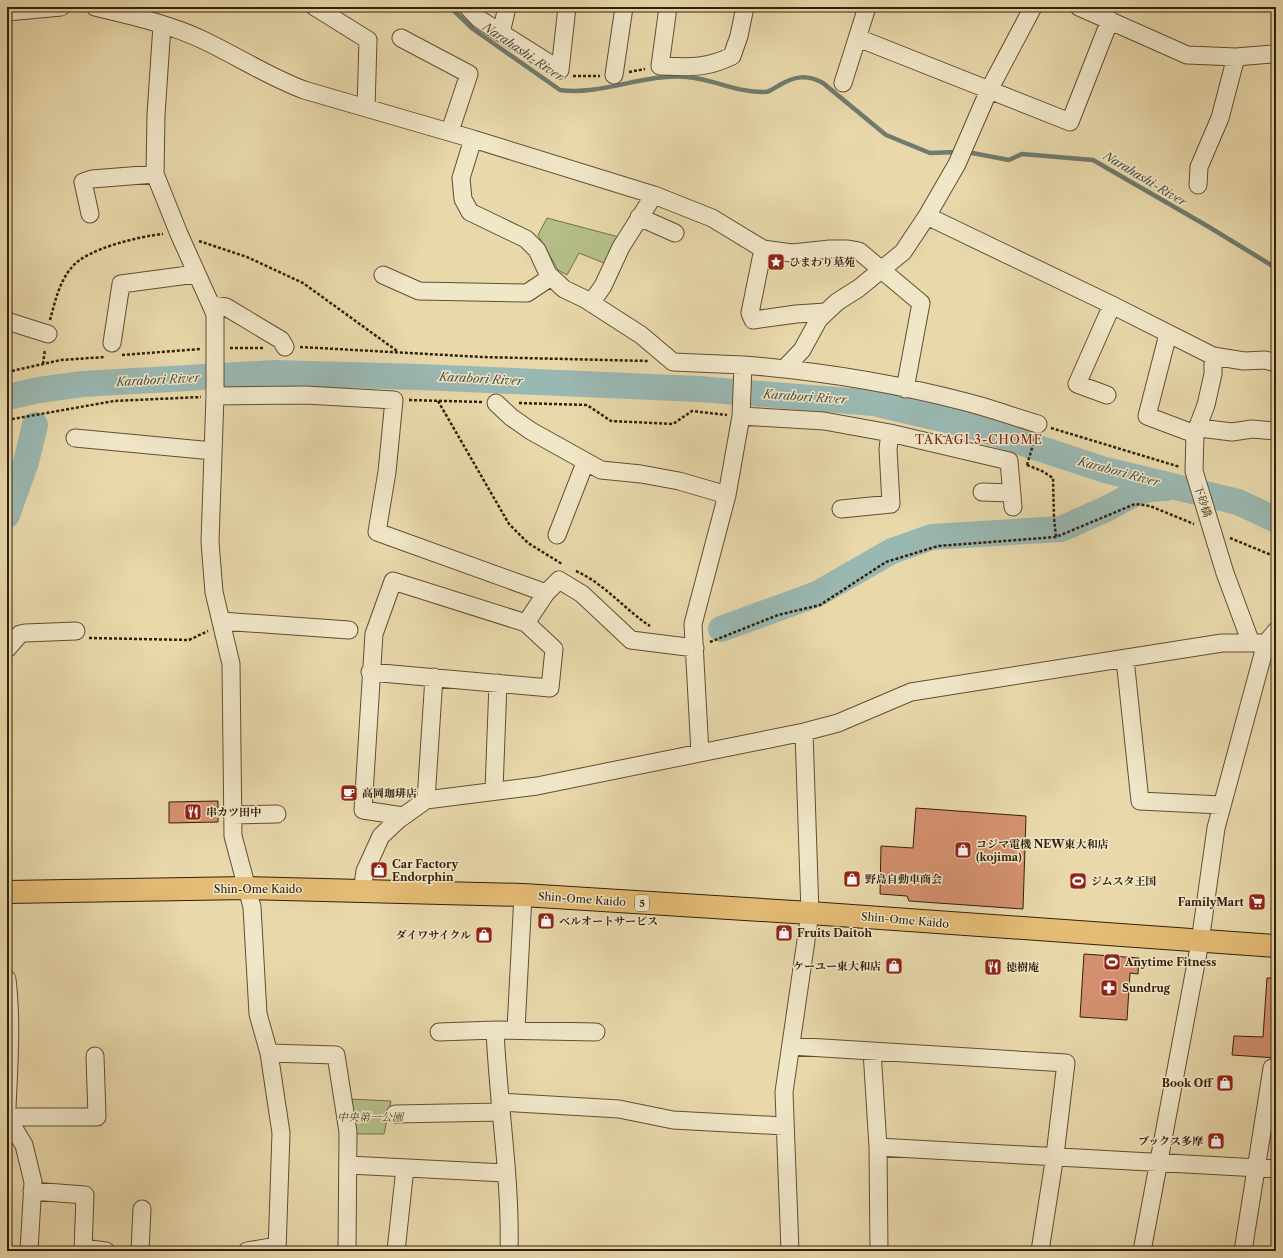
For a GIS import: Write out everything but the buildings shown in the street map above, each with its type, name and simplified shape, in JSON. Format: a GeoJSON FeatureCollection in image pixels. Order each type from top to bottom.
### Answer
{"type":"FeatureCollection","features":[{"type":"Feature","properties":{"kind":"main road","name":"Shin-Ome Kaido"},"geometry":{"type":"LineString","coordinates":[[7,892],[248,888],[523,895],[810,913],[1200,942],[1276,946]]}},
{"type":"Feature","properties":{"kind":"street"},"geometry":{"type":"LineString","coordinates":[[7,12],[62,7]]}},
{"type":"Feature","properties":{"kind":"street"},"geometry":{"type":"LineString","coordinates":[[95,7],[144,12],[162,24],[203,40],[283,82],[366,108],[473,138],[654,195],[712,218],[763,249],[792,253],[848,249],[859,251],[921,303],[905,389]]}},
{"type":"Feature","properties":{"kind":"street"},"geometry":{"type":"LineString","coordinates":[[315,7],[368,40],[366,108]]}},
{"type":"Feature","properties":{"kind":"street"},"geometry":{"type":"LineString","coordinates":[[468,7],[479,19],[560,70],[567,7]]}},
{"type":"Feature","properties":{"kind":"street"},"geometry":{"type":"LineString","coordinates":[[501,33],[507,7]]}},
{"type":"Feature","properties":{"kind":"street"},"geometry":{"type":"LineString","coordinates":[[614,75],[624,7]]}},
{"type":"Feature","properties":{"kind":"street"},"geometry":{"type":"LineString","coordinates":[[668,7],[660,66],[702,67],[717,63],[732,56],[739,36],[745,7]]}},
{"type":"Feature","properties":{"kind":"street"},"geometry":{"type":"LineString","coordinates":[[842,83],[867,7]]}},
{"type":"Feature","properties":{"kind":"street"},"geometry":{"type":"LineString","coordinates":[[785,368],[802,350],[819,319],[826,312],[837,302],[883,270],[903,252],[927,216],[958,162],[989,90],[1033,7]]}},
{"type":"Feature","properties":{"kind":"street"},"geometry":{"type":"LineString","coordinates":[[1085,8],[1187,55],[1236,57],[1276,55]]}},
{"type":"Feature","properties":{"kind":"street"},"geometry":{"type":"LineString","coordinates":[[858,38],[1070,122],[1110,20]]}},
{"type":"Feature","properties":{"kind":"street"},"geometry":{"type":"LineString","coordinates":[[162,24],[156,115],[155,174],[196,274],[215,314],[216,349],[214,451],[210,542],[214,592],[231,664],[233,836],[248,888],[255,940],[258,1014],[269,1053],[281,1133],[277,1249],[247,1251]]}},
{"type":"Feature","properties":{"kind":"street"},"geometry":{"type":"LineString","coordinates":[[402,38],[469,74],[450,131]]}},
{"type":"Feature","properties":{"kind":"street"},"geometry":{"type":"LineString","coordinates":[[1198,185],[1200,167],[1220,118],[1236,57]]}},
{"type":"Feature","properties":{"kind":"street"},"geometry":{"type":"LineString","coordinates":[[473,138],[461,178],[463,199],[470,212],[526,239],[537,250],[548,274],[564,288],[591,303],[641,335],[673,362],[743,369],[785,368],[905,389],[966,402],[1038,424]]}},
{"type":"Feature","properties":{"kind":"street"},"geometry":{"type":"LineString","coordinates":[[90,214],[83,182],[92,179],[155,174]]}},
{"type":"Feature","properties":{"kind":"street"},"geometry":{"type":"LineString","coordinates":[[591,303],[603,286],[621,247],[654,195]]}},
{"type":"Feature","properties":{"kind":"street"},"geometry":{"type":"LineString","coordinates":[[927,216],[1112,305],[1213,356],[1244,361],[1265,360],[1276,363]]}},
{"type":"Feature","properties":{"kind":"street"},"geometry":{"type":"LineString","coordinates":[[639,217],[675,233]]}},
{"type":"Feature","properties":{"kind":"street"},"geometry":{"type":"LineString","coordinates":[[763,249],[750,313],[753,320],[796,314],[826,312]]}},
{"type":"Feature","properties":{"kind":"street"},"geometry":{"type":"LineString","coordinates":[[112,343],[120,284],[196,274]]}},
{"type":"Feature","properties":{"kind":"street"},"geometry":{"type":"LineString","coordinates":[[383,275],[419,291],[527,293],[551,277]]}},
{"type":"Feature","properties":{"kind":"street"},"geometry":{"type":"LineString","coordinates":[[212,305],[226,307],[281,340],[285,347]]}},
{"type":"Feature","properties":{"kind":"street"},"geometry":{"type":"LineString","coordinates":[[1107,395],[1077,384],[1112,305]]}},
{"type":"Feature","properties":{"kind":"street"},"geometry":{"type":"LineString","coordinates":[[7,321],[48,334]]}},
{"type":"Feature","properties":{"kind":"street"},"geometry":{"type":"LineString","coordinates":[[1168,334],[1147,416],[1197,431],[1232,432],[1252,429],[1276,431]]}},
{"type":"Feature","properties":{"kind":"street","name":"下砂橋"},"geometry":{"type":"LineString","coordinates":[[1213,356],[1213,374],[1206,405],[1197,431],[1194,471],[1225,573],[1264,639]]}},
{"type":"Feature","properties":{"kind":"street"},"geometry":{"type":"LineString","coordinates":[[700,753],[693,624],[727,495],[741,414],[743,369]]}},
{"type":"Feature","properties":{"kind":"street"},"geometry":{"type":"LineString","coordinates":[[215,394],[305,395],[394,400],[387,472],[377,532],[546,593]]}},
{"type":"Feature","properties":{"kind":"street"},"geometry":{"type":"LineString","coordinates":[[496,402],[511,417],[585,463],[601,470],[641,474],[679,481],[727,495]]}},
{"type":"Feature","properties":{"kind":"street"},"geometry":{"type":"LineString","coordinates":[[741,414],[824,422],[890,433],[1009,461],[1013,500],[982,492]]}},
{"type":"Feature","properties":{"kind":"street"},"geometry":{"type":"LineString","coordinates":[[841,509],[891,504],[888,449],[890,433]]}},
{"type":"Feature","properties":{"kind":"street"},"geometry":{"type":"LineString","coordinates":[[75,438],[214,451]]}},
{"type":"Feature","properties":{"kind":"street"},"geometry":{"type":"LineString","coordinates":[[557,536],[585,463]]}},
{"type":"Feature","properties":{"kind":"street"},"geometry":{"type":"LineString","coordinates":[[526,623],[546,593],[559,580],[582,594],[631,640],[694,646]]}},
{"type":"Feature","properties":{"kind":"street"},"geometry":{"type":"LineString","coordinates":[[370,672],[550,688],[554,649],[526,623],[393,581],[374,634],[370,672],[363,810],[403,816]]}},
{"type":"Feature","properties":{"kind":"street"},"geometry":{"type":"LineString","coordinates":[[221,622],[349,630]]}},
{"type":"Feature","properties":{"kind":"street"},"geometry":{"type":"LineString","coordinates":[[7,649],[20,634],[76,631]]}},
{"type":"Feature","properties":{"kind":"street"},"geometry":{"type":"LineString","coordinates":[[362,891],[365,871],[381,836],[403,816],[426,800],[494,790],[537,786],[804,732],[838,723],[911,692],[1222,643],[1264,639],[1221,805],[1200,942],[1142,1251]]}},
{"type":"Feature","properties":{"kind":"street"},"geometry":{"type":"LineString","coordinates":[[1125,659],[1140,801],[1221,805]]}},
{"type":"Feature","properties":{"kind":"street"},"geometry":{"type":"LineString","coordinates":[[426,800],[434,677]]}},
{"type":"Feature","properties":{"kind":"street"},"geometry":{"type":"LineString","coordinates":[[494,790],[498,683]]}},
{"type":"Feature","properties":{"kind":"street"},"geometry":{"type":"LineString","coordinates":[[790,1251],[784,1126],[784,1092],[810,913],[804,732]]}},
{"type":"Feature","properties":{"kind":"street"},"geometry":{"type":"LineString","coordinates":[[232,815],[277,814]]}},
{"type":"Feature","properties":{"kind":"street"},"geometry":{"type":"LineString","coordinates":[[516,1029],[523,895]]}},
{"type":"Feature","properties":{"kind":"street"},"geometry":{"type":"LineString","coordinates":[[7,979],[10,1036],[7,1107]]}},
{"type":"Feature","properties":{"kind":"street"},"geometry":{"type":"LineString","coordinates":[[440,1032],[516,1029],[596,1032]]}},
{"type":"Feature","properties":{"kind":"street"},"geometry":{"type":"LineString","coordinates":[[495,1030],[508,1200],[509,1251]]}},
{"type":"Feature","properties":{"kind":"street"},"geometry":{"type":"LineString","coordinates":[[791,1046],[1066,1063],[1055,1155],[1040,1251]]}},
{"type":"Feature","properties":{"kind":"street"},"geometry":{"type":"LineString","coordinates":[[872,1051],[878,1146],[880,1251]]}},
{"type":"Feature","properties":{"kind":"street"},"geometry":{"type":"LineString","coordinates":[[269,1053],[336,1055],[348,1132],[349,1165],[347,1251]]}},
{"type":"Feature","properties":{"kind":"street"},"geometry":{"type":"LineString","coordinates":[[7,1117],[97,1117],[95,1056]]}},
{"type":"Feature","properties":{"kind":"street"},"geometry":{"type":"LineString","coordinates":[[1243,1251],[1272,1068],[1276,1068]]}},
{"type":"Feature","properties":{"kind":"street"},"geometry":{"type":"LineString","coordinates":[[395,1114],[500,1107],[619,1109],[673,1120],[784,1126]]}},
{"type":"Feature","properties":{"kind":"street"},"geometry":{"type":"LineString","coordinates":[[7,1117],[24,1145],[33,1182],[29,1251]]}},
{"type":"Feature","properties":{"kind":"street"},"geometry":{"type":"LineString","coordinates":[[878,1146],[1055,1155],[1276,1169]]}},
{"type":"Feature","properties":{"kind":"street"},"geometry":{"type":"LineString","coordinates":[[349,1165],[505,1172]]}},
{"type":"Feature","properties":{"kind":"street"},"geometry":{"type":"LineString","coordinates":[[396,1251],[405,1168]]}},
{"type":"Feature","properties":{"kind":"street"},"geometry":{"type":"LineString","coordinates":[[32,1192],[85,1195],[83,1250],[106,1251]]}},
{"type":"Feature","properties":{"kind":"street"},"geometry":{"type":"LineString","coordinates":[[140,1251],[142,1209]]}},
{"type":"Feature","properties":{"kind":"path"},"geometry":{"type":"LineString","coordinates":[[216,349],[312,347],[482,357],[673,362]]}},
{"type":"Feature","properties":{"kind":"path"},"geometry":{"type":"LineString","coordinates":[[7,420],[114,401],[215,394]]}},
{"type":"Feature","properties":{"kind":"path"},"geometry":{"type":"LineString","coordinates":[[394,400],[587,405],[611,421],[673,424],[692,411],[741,414]]}},
{"type":"Feature","properties":{"kind":"path"},"geometry":{"type":"LineString","coordinates":[[1027,465],[1038,424],[1194,471]]}},
{"type":"Feature","properties":{"kind":"path"},"geometry":{"type":"LineString","coordinates":[[1042,471],[1053,478],[1056,537]]}},
{"type":"Feature","properties":{"kind":"path"},"geometry":{"type":"LineString","coordinates":[[694,646],[703,645],[778,615],[820,605],[886,562],[938,546],[1056,537],[1135,504],[1150,506],[1276,557]]}},
{"type":"Feature","properties":{"kind":"path"},"geometry":{"type":"LineString","coordinates":[[76,631],[80,637],[189,640],[221,622]]}},
{"type":"Feature","properties":{"kind":"green space"},"geometry":{"type":"Polygon","coordinates":[[[547,218],[619,237],[604,263],[579,253],[567,275],[558,270],[538,235],[547,218]]]}},
{"type":"Feature","properties":{"kind":"green space","name":"中央第一公園"},"geometry":{"type":"Polygon","coordinates":[[[349,1099],[391,1101],[384,1134],[354,1134],[349,1099]]]}},
{"type":"Feature","properties":{"kind":"waterway","name":"Narahashi-River"},"geometry":{"type":"LineString","coordinates":[[450,7],[473,29],[560,90],[591,90],[655,78],[687,77],[755,92],[765,92],[770,91],[795,78],[806,77],[823,83],[886,135],[930,153],[957,152]]}},
{"type":"Feature","properties":{"kind":"waterway","name":"Narahashi-River"},"geometry":{"type":"LineString","coordinates":[[967,152],[1009,160],[1022,154],[1093,160],[1209,227],[1276,268]]}},
{"type":"Feature","properties":{"kind":"waterway","name":"Karabori River"},"geometry":{"type":"LineString","coordinates":[[7,397],[39,390],[83,384],[275,373],[420,377],[699,389],[874,403],[968,425],[1105,470],[1238,502],[1276,520]]}},
{"type":"Feature","properties":{"kind":"waterway","name":"Karabori River"},"geometry":{"type":"LineString","coordinates":[[7,515],[26,462],[35,425]]}},
{"type":"Feature","properties":{"kind":"waterway","name":"Karabori River"},"geometry":{"type":"LineString","coordinates":[[721,629],[817,594],[892,551],[932,537],[1061,529],[1106,509],[1136,493],[1149,489],[1166,488]]}},
{"type":"Feature","properties":{"kind":"place","name":"ひまわり墓苑"},"geometry":{"type":"Point","coordinates":[776,262]}},
{"type":"Feature","properties":{"kind":"place","name":"高岡珈琲店"},"geometry":{"type":"Point","coordinates":[349,793]}},
{"type":"Feature","properties":{"kind":"place","name":"串カツ田中"},"geometry":{"type":"Point","coordinates":[193,812]}},
{"type":"Feature","properties":{"kind":"place","name":"コジマ電機 NEW東大和店 (kojima)"},"geometry":{"type":"Point","coordinates":[963,850]}},
{"type":"Feature","properties":{"kind":"place","name":"Car Factory Endorphin"},"geometry":{"type":"Point","coordinates":[379,870]}},
{"type":"Feature","properties":{"kind":"place","name":"野島自動車商会"},"geometry":{"type":"Point","coordinates":[852,879]}},
{"type":"Feature","properties":{"kind":"place","name":"ジムスタ王国"},"geometry":{"type":"Point","coordinates":[1078,881]}},
{"type":"Feature","properties":{"kind":"place","name":"FamilyMart"},"geometry":{"type":"Point","coordinates":[1257,902]}},
{"type":"Feature","properties":{"kind":"place","name":"ベルオートサービス"},"geometry":{"type":"Point","coordinates":[546,921]}},
{"type":"Feature","properties":{"kind":"place","name":"Fruits Daitoh"},"geometry":{"type":"Point","coordinates":[784,933]}},
{"type":"Feature","properties":{"kind":"place","name":"ダイワサイクル"},"geometry":{"type":"Point","coordinates":[484,935]}},
{"type":"Feature","properties":{"kind":"place","name":"Anytime Fitness"},"geometry":{"type":"Point","coordinates":[1112,962]}},
{"type":"Feature","properties":{"kind":"place","name":"ケーユー東大和店"},"geometry":{"type":"Point","coordinates":[894,966]}},
{"type":"Feature","properties":{"kind":"place","name":"徳樹庵"},"geometry":{"type":"Point","coordinates":[993,967]}},
{"type":"Feature","properties":{"kind":"place","name":"Sundrug"},"geometry":{"type":"Point","coordinates":[1109,988]}},
{"type":"Feature","properties":{"kind":"place","name":"Book Off"},"geometry":{"type":"Point","coordinates":[1225,1083]}},
{"type":"Feature","properties":{"kind":"place","name":"ブックス多摩"},"geometry":{"type":"Point","coordinates":[1216,1141]}},
{"type":"Feature","properties":{"kind":"district","name":"TAKAGI 3-CHOME"},"geometry":{"type":"Point","coordinates":[979,440]}}]}
